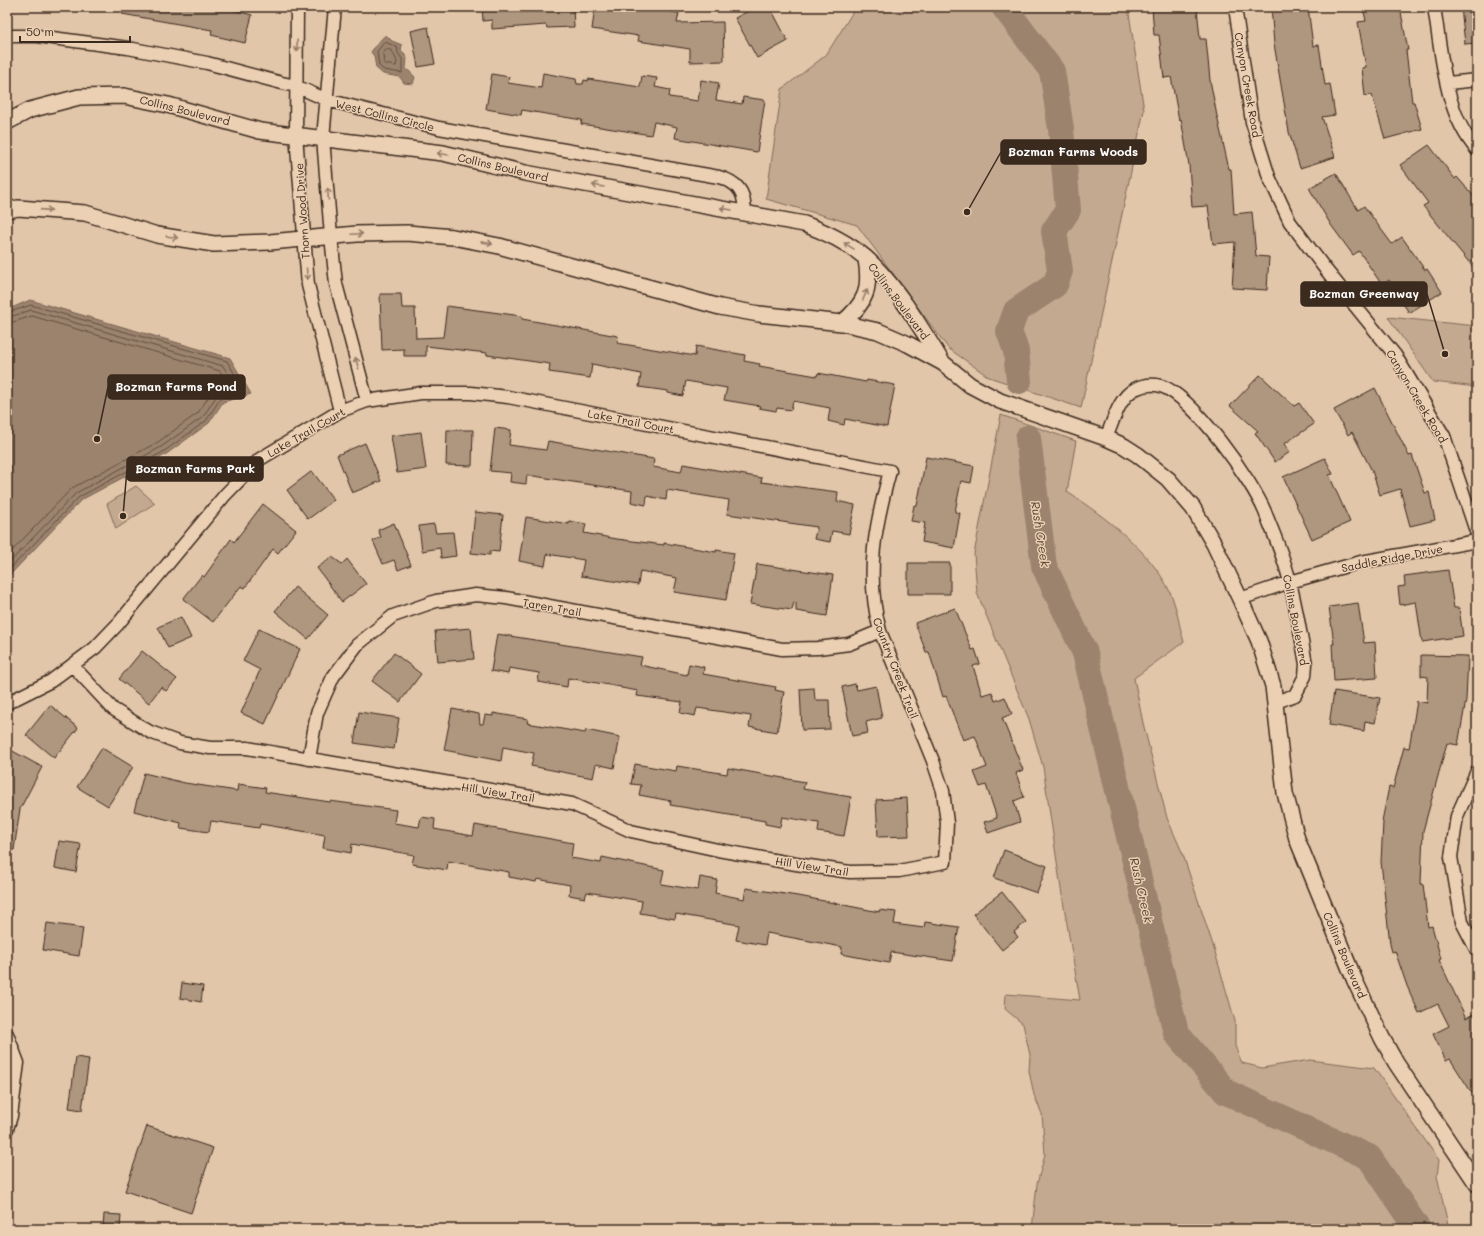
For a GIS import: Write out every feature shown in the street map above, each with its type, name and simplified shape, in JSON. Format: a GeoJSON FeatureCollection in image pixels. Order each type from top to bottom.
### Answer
{"type":"FeatureCollection","features":[{"type":"Feature","properties":{"kind":"street","name":"Thorn Wood Drive"},"geometry":{"type":"LineString","coordinates":[[297,7],[296,135],[308,285],[340,411]]}},
{"type":"Feature","properties":{"kind":"street"},"geometry":{"type":"LineString","coordinates":[[335,7],[323,138],[336,284],[367,400]]}},
{"type":"Feature","properties":{"kind":"street","name":"Canyon Creek Road"},"geometry":{"type":"LineString","coordinates":[[1235,7],[1252,122],[1269,177],[1290,222],[1326,270],[1395,355],[1444,436],[1477,534]]}},
{"type":"Feature","properties":{"kind":"street"},"geometry":{"type":"LineString","coordinates":[[1434,7],[1454,113],[1470,142],[1477,150]]}},
{"type":"Feature","properties":{"kind":"street","name":"West Collins Circle"},"geometry":{"type":"LineString","coordinates":[[7,36],[37,36],[128,48],[207,63],[296,86],[327,100],[460,133],[728,180],[736,185],[741,192],[745,203],[744,212]]}},
{"type":"Feature","properties":{"kind":"street"},"geometry":{"type":"LineString","coordinates":[[1448,83],[1477,80]]}},
{"type":"Feature","properties":{"kind":"street","name":"Collins Boulevard"},"geometry":{"type":"LineString","coordinates":[[7,122],[30,110],[79,98],[124,96],[198,112],[260,130],[443,153],[525,173],[804,224],[823,231],[866,258],[879,271],[902,302],[943,363]]}},
{"type":"Feature","properties":{"kind":"street","name":"Collins Boulevard"},"geometry":{"type":"LineString","coordinates":[[7,210],[18,208],[85,213],[157,235],[214,244],[331,236],[407,233],[477,241],[529,253],[720,307],[759,314],[842,323],[894,337],[943,363],[970,385],[1000,401],[1106,438],[1124,446],[1148,462],[1180,491],[1204,526],[1240,599],[1259,642],[1273,686],[1282,765],[1290,816],[1297,839],[1354,981],[1396,1063],[1477,1184]]}},
{"type":"Feature","properties":{"kind":"street"},"geometry":{"type":"LineString","coordinates":[[842,323],[855,312],[867,293],[869,278],[866,258]]}},
{"type":"Feature","properties":{"kind":"street","name":"Collins Boulevard"},"geometry":{"type":"LineString","coordinates":[[1106,438],[1122,401],[1128,394],[1135,389],[1152,385],[1162,387],[1172,392],[1210,430],[1249,484],[1264,510],[1290,582],[1306,664],[1306,676],[1295,695],[1276,702]]}},
{"type":"Feature","properties":{"kind":"street","name":"Lake Trail Court"},"geometry":{"type":"LineString","coordinates":[[7,703],[51,681],[95,648],[118,624],[225,495],[260,459],[340,411],[367,400],[421,393],[471,393],[508,397],[890,471]]}},
{"type":"Feature","properties":{"kind":"street","name":"Country Creek Trail"},"geometry":{"type":"LineString","coordinates":[[890,471],[880,507],[874,545],[872,576],[876,614],[880,631],[933,761],[943,792],[947,823],[945,862]]}},
{"type":"Feature","properties":{"kind":"street","name":"Saddle Ridge Drive"},"geometry":{"type":"LineString","coordinates":[[1240,599],[1290,582],[1361,562],[1477,541]]}},
{"type":"Feature","properties":{"kind":"street","name":"Taren Trail"},"geometry":{"type":"LineString","coordinates":[[309,759],[317,713],[333,677],[357,645],[393,616],[436,601],[476,595],[506,598],[782,649],[818,648],[849,644],[880,631]]}},
{"type":"Feature","properties":{"kind":"street","name":"Hill View Trail"},"geometry":{"type":"LineString","coordinates":[[72,665],[113,709],[150,732],[180,743],[210,748],[247,748],[572,804],[631,831],[718,850],[796,864],[857,872],[899,871],[945,862]]}},
{"type":"Feature","properties":{"kind":"street"},"geometry":{"type":"LineString","coordinates":[[1477,771],[1457,816],[1451,857],[1455,890],[1462,922],[1477,951]]}},
{"type":"Feature","properties":{"kind":"street"},"geometry":{"type":"LineString","coordinates":[[7,1034],[18,1063],[11,1116],[7,1129]]}},
{"type":"Feature","properties":{"kind":"shaded area"},"geometry":{"type":"Polygon","coordinates":[[[856,7],[1128,7],[1144,110],[1081,408],[989,377],[948,348],[857,225],[766,199],[782,89],[826,55],[856,7]]]}},
{"type":"Feature","properties":{"kind":"shaded area"},"geometry":{"type":"Polygon","coordinates":[[[1388,317],[1477,326],[1477,387],[1433,382],[1388,317]]]}},
{"type":"Feature","properties":{"kind":"shaded area"},"geometry":{"type":"Polygon","coordinates":[[[1001,415],[1076,441],[1067,492],[1111,523],[1139,549],[1162,577],[1170,592],[1184,642],[1134,678],[1143,723],[1167,818],[1182,852],[1212,942],[1235,1021],[1235,1046],[1242,1063],[1262,1068],[1310,1060],[1374,1068],[1439,1160],[1437,1176],[1449,1229],[1032,1229],[1037,1184],[1045,1154],[1042,1114],[1034,1095],[1029,1071],[1030,1055],[1023,1024],[1005,1009],[1006,994],[1080,1000],[1061,889],[1043,767],[1029,719],[977,593],[974,554],[1001,415]]]}},
{"type":"Feature","properties":{"kind":"shaded area"},"geometry":{"type":"Polygon","coordinates":[[[136,486],[155,503],[116,529],[107,504],[136,486]]]}},
{"type":"Feature","properties":{"kind":"water"},"geometry":{"type":"Polygon","coordinates":[[[386,35],[392,41],[402,45],[401,50],[407,58],[406,68],[415,77],[413,84],[404,83],[400,77],[383,74],[376,68],[374,56],[371,52],[386,35]]]}},
{"type":"Feature","properties":{"kind":"water"},"geometry":{"type":"Polygon","coordinates":[[[30,300],[230,358],[251,394],[223,402],[209,423],[165,455],[81,500],[7,578],[7,310],[30,300]]]}},
{"type":"Feature","properties":{"kind":"building"},"geometry":{"type":"Polygon","coordinates":[[[123,7],[234,7],[233,10],[252,15],[245,43],[211,35],[212,30],[122,14],[123,7]]]}},
{"type":"Feature","properties":{"kind":"building"},"geometry":{"type":"Polygon","coordinates":[[[482,7],[573,7],[574,27],[547,28],[546,25],[492,29],[492,20],[483,21],[482,7]]]}},
{"type":"Feature","properties":{"kind":"building"},"geometry":{"type":"Polygon","coordinates":[[[595,7],[617,7],[644,11],[644,7],[672,7],[671,12],[679,13],[677,23],[723,22],[724,61],[690,62],[690,49],[638,41],[639,36],[592,29],[595,7]]]}},
{"type":"Feature","properties":{"kind":"building"},"geometry":{"type":"Polygon","coordinates":[[[756,7],[770,7],[788,41],[757,58],[735,18],[756,7]]]}},
{"type":"Feature","properties":{"kind":"building"},"geometry":{"type":"Polygon","coordinates":[[[1152,7],[1197,7],[1200,39],[1206,39],[1210,80],[1229,169],[1231,169],[1234,214],[1252,212],[1256,256],[1269,257],[1267,290],[1232,288],[1235,242],[1213,244],[1208,206],[1192,207],[1189,165],[1181,119],[1179,120],[1171,77],[1164,78],[1159,35],[1154,35],[1152,7]]]}},
{"type":"Feature","properties":{"kind":"building"},"geometry":{"type":"Polygon","coordinates":[[[1271,7],[1308,7],[1313,46],[1319,45],[1325,85],[1330,84],[1335,115],[1322,117],[1335,157],[1300,168],[1289,132],[1274,44],[1271,7]]]}},
{"type":"Feature","properties":{"kind":"building"},"geometry":{"type":"Polygon","coordinates":[[[1363,7],[1400,7],[1408,50],[1406,50],[1412,102],[1414,102],[1422,129],[1385,139],[1372,95],[1365,96],[1362,68],[1366,67],[1358,22],[1366,21],[1363,7]]]}},
{"type":"Feature","properties":{"kind":"building"},"geometry":{"type":"Polygon","coordinates":[[[1461,7],[1477,7],[1477,43],[1465,44],[1461,7]]]}},
{"type":"Feature","properties":{"kind":"building"},"geometry":{"type":"Polygon","coordinates":[[[428,27],[435,64],[418,67],[411,31],[428,27]]]}},
{"type":"Feature","properties":{"kind":"building"},"geometry":{"type":"Polygon","coordinates":[[[543,73],[576,79],[577,84],[583,84],[584,80],[588,81],[588,79],[640,87],[642,76],[657,78],[655,87],[670,90],[669,97],[698,101],[701,80],[719,83],[716,100],[742,104],[743,97],[765,100],[757,152],[675,138],[677,127],[654,122],[651,135],[581,124],[582,120],[522,110],[521,115],[486,109],[492,74],[509,77],[508,83],[541,88],[543,73]]]}},
{"type":"Feature","properties":{"kind":"building"},"geometry":{"type":"Polygon","coordinates":[[[1429,145],[1455,179],[1457,177],[1477,200],[1477,272],[1423,206],[1428,203],[1400,165],[1429,145]]]}},
{"type":"Feature","properties":{"kind":"building"},"geometry":{"type":"Polygon","coordinates":[[[1336,173],[1358,210],[1364,206],[1392,244],[1402,237],[1425,270],[1427,269],[1442,292],[1409,313],[1389,280],[1382,285],[1359,251],[1353,255],[1331,225],[1309,188],[1336,173]]]}},
{"type":"Feature","properties":{"kind":"building"},"geometry":{"type":"Polygon","coordinates":[[[380,294],[401,294],[402,308],[415,308],[416,338],[443,337],[447,306],[522,316],[522,319],[618,336],[617,343],[695,356],[696,346],[745,355],[744,361],[760,364],[759,366],[817,376],[818,373],[866,382],[867,380],[895,385],[887,427],[845,419],[844,425],[828,421],[830,408],[793,401],[791,410],[777,408],[776,411],[759,408],[760,406],[724,400],[727,388],[686,381],[683,396],[668,393],[668,391],[639,387],[641,374],[592,364],[590,378],[549,372],[550,364],[487,355],[487,353],[426,346],[426,356],[404,356],[404,349],[382,350],[380,294]]]}},
{"type":"Feature","properties":{"kind":"building"},"geometry":{"type":"Polygon","coordinates":[[[1260,375],[1294,406],[1299,403],[1314,424],[1284,444],[1290,452],[1275,462],[1255,433],[1258,431],[1230,406],[1260,375]]]}},
{"type":"Feature","properties":{"kind":"building"},"geometry":{"type":"Polygon","coordinates":[[[1375,388],[1409,456],[1412,455],[1425,493],[1429,492],[1435,520],[1410,526],[1400,489],[1380,495],[1372,471],[1352,432],[1348,435],[1334,410],[1375,388]]]}},
{"type":"Feature","properties":{"kind":"building"},"geometry":{"type":"Polygon","coordinates":[[[495,428],[511,430],[509,445],[546,450],[548,441],[654,459],[653,467],[681,472],[683,464],[762,478],[761,482],[838,492],[837,501],[855,505],[849,534],[832,531],[830,542],[814,539],[817,527],[727,514],[729,500],[667,490],[666,500],[647,496],[646,505],[631,502],[632,491],[527,475],[526,484],[510,482],[511,473],[490,471],[495,428]]]}},
{"type":"Feature","properties":{"kind":"building"},"geometry":{"type":"Polygon","coordinates":[[[447,430],[473,430],[472,466],[446,465],[447,430]]]}},
{"type":"Feature","properties":{"kind":"building"},"geometry":{"type":"Polygon","coordinates":[[[421,432],[426,469],[397,473],[391,436],[421,432]]]}},
{"type":"Feature","properties":{"kind":"building"},"geometry":{"type":"Polygon","coordinates":[[[365,443],[381,481],[352,493],[337,455],[365,443]]]}},
{"type":"Feature","properties":{"kind":"building"},"geometry":{"type":"Polygon","coordinates":[[[926,457],[974,466],[971,483],[961,481],[955,512],[960,513],[954,548],[922,542],[925,523],[911,521],[914,505],[917,506],[926,457]]]}},
{"type":"Feature","properties":{"kind":"building"},"geometry":{"type":"Polygon","coordinates":[[[1325,458],[1333,474],[1329,475],[1350,522],[1312,539],[1283,477],[1325,458]]]}},
{"type":"Feature","properties":{"kind":"building"},"geometry":{"type":"Polygon","coordinates":[[[312,471],[334,500],[308,519],[287,490],[312,471]]]}},
{"type":"Feature","properties":{"kind":"building"},"geometry":{"type":"Polygon","coordinates":[[[263,504],[296,530],[278,553],[273,549],[245,588],[241,586],[213,622],[183,599],[202,575],[204,577],[231,539],[234,542],[263,504]]]}},
{"type":"Feature","properties":{"kind":"building"},"geometry":{"type":"Polygon","coordinates":[[[475,512],[503,515],[499,552],[490,551],[490,555],[471,553],[475,512]]]}},
{"type":"Feature","properties":{"kind":"building"},"geometry":{"type":"Polygon","coordinates":[[[526,517],[569,524],[569,521],[586,524],[584,533],[617,539],[664,545],[664,543],[716,552],[716,550],[734,553],[726,600],[674,592],[677,578],[640,571],[638,585],[581,576],[584,560],[547,554],[545,566],[519,561],[526,517]]]}},
{"type":"Feature","properties":{"kind":"building"},"geometry":{"type":"Polygon","coordinates":[[[394,523],[411,565],[398,570],[394,560],[383,564],[373,541],[381,537],[378,530],[394,523]]]}},
{"type":"Feature","properties":{"kind":"building"},"geometry":{"type":"Polygon","coordinates":[[[434,524],[436,533],[453,532],[456,556],[441,558],[440,548],[422,551],[419,526],[434,524]]]}},
{"type":"Feature","properties":{"kind":"building"},"geometry":{"type":"Polygon","coordinates":[[[332,557],[342,564],[347,559],[366,584],[342,602],[317,568],[332,557]]]}},
{"type":"Feature","properties":{"kind":"building"},"geometry":{"type":"Polygon","coordinates":[[[908,563],[950,563],[950,594],[908,594],[908,563]]]}},
{"type":"Feature","properties":{"kind":"building"},"geometry":{"type":"Polygon","coordinates":[[[757,564],[833,575],[827,616],[796,611],[796,603],[794,602],[792,610],[750,604],[757,564]]]}},
{"type":"Feature","properties":{"kind":"building"},"geometry":{"type":"Polygon","coordinates":[[[1448,570],[1454,608],[1459,608],[1463,636],[1422,642],[1416,602],[1400,605],[1398,587],[1405,586],[1404,576],[1448,570]]]}},
{"type":"Feature","properties":{"kind":"building"},"geometry":{"type":"Polygon","coordinates":[[[295,587],[328,615],[308,639],[275,611],[295,587]]]}},
{"type":"Feature","properties":{"kind":"building"},"geometry":{"type":"Polygon","coordinates":[[[1358,603],[1364,643],[1375,642],[1377,678],[1334,681],[1332,644],[1334,644],[1329,607],[1358,603]]]}},
{"type":"Feature","properties":{"kind":"building"},"geometry":{"type":"Polygon","coordinates":[[[955,608],[972,650],[975,649],[980,664],[973,666],[982,695],[992,692],[995,701],[1005,697],[1012,714],[1002,718],[1023,770],[1016,773],[1024,797],[1014,801],[1020,822],[988,833],[984,822],[997,818],[986,785],[980,787],[974,772],[987,767],[975,736],[963,740],[946,696],[943,697],[929,652],[926,652],[915,623],[955,608]]]}},
{"type":"Feature","properties":{"kind":"building"},"geometry":{"type":"Polygon","coordinates":[[[181,617],[191,638],[168,648],[158,627],[181,617]]]}},
{"type":"Feature","properties":{"kind":"building"},"geometry":{"type":"Polygon","coordinates":[[[471,628],[474,659],[438,662],[435,631],[471,628]]]}},
{"type":"Feature","properties":{"kind":"building"},"geometry":{"type":"Polygon","coordinates":[[[259,629],[300,649],[265,724],[241,713],[260,670],[243,661],[259,629]]]}},
{"type":"Feature","properties":{"kind":"building"},"geometry":{"type":"Polygon","coordinates":[[[497,634],[642,657],[640,665],[687,675],[689,664],[704,667],[703,674],[776,687],[775,690],[784,692],[777,732],[749,727],[751,716],[697,708],[695,716],[680,713],[682,702],[637,696],[638,691],[621,687],[568,678],[567,687],[538,682],[539,673],[509,668],[508,674],[491,671],[497,634]]]}},
{"type":"Feature","properties":{"kind":"building"},"geometry":{"type":"Polygon","coordinates":[[[142,651],[177,679],[166,691],[161,687],[149,703],[119,679],[142,651]]]}},
{"type":"Feature","properties":{"kind":"building"},"geometry":{"type":"Polygon","coordinates":[[[394,653],[421,674],[400,702],[372,681],[394,653]]]}},
{"type":"Feature","properties":{"kind":"building"},"geometry":{"type":"Polygon","coordinates":[[[1421,655],[1468,656],[1466,700],[1458,745],[1447,743],[1423,831],[1421,884],[1423,884],[1428,927],[1432,926],[1441,959],[1439,960],[1466,1018],[1477,1012],[1477,1101],[1450,1059],[1446,1061],[1433,1034],[1449,1026],[1438,1004],[1419,1013],[1407,986],[1395,951],[1392,952],[1390,944],[1381,862],[1382,821],[1389,787],[1393,788],[1404,747],[1409,748],[1417,701],[1427,703],[1428,677],[1421,676],[1421,655]]]}},
{"type":"Feature","properties":{"kind":"building"},"geometry":{"type":"Polygon","coordinates":[[[855,684],[857,690],[876,686],[882,718],[866,722],[868,733],[852,736],[842,687],[855,684]]]}},
{"type":"Feature","properties":{"kind":"building"},"geometry":{"type":"Polygon","coordinates":[[[814,688],[815,700],[829,700],[830,729],[802,730],[800,689],[814,688]]]}},
{"type":"Feature","properties":{"kind":"building"},"geometry":{"type":"Polygon","coordinates":[[[1334,691],[1380,698],[1375,723],[1365,721],[1364,731],[1329,725],[1334,691]]]}},
{"type":"Feature","properties":{"kind":"building"},"geometry":{"type":"Polygon","coordinates":[[[50,705],[78,728],[54,758],[26,735],[50,705]]]}},
{"type":"Feature","properties":{"kind":"building"},"geometry":{"type":"Polygon","coordinates":[[[452,709],[479,714],[480,724],[483,724],[485,715],[493,716],[493,713],[528,719],[527,723],[585,733],[586,730],[620,737],[614,768],[596,764],[593,778],[531,766],[534,753],[503,747],[501,761],[444,750],[452,709]]]}},
{"type":"Feature","properties":{"kind":"building"},"geometry":{"type":"Polygon","coordinates":[[[359,712],[399,718],[394,749],[354,743],[359,712]]]}},
{"type":"Feature","properties":{"kind":"building"},"geometry":{"type":"Polygon","coordinates":[[[7,748],[42,767],[20,809],[14,850],[7,850],[7,748]]]}},
{"type":"Feature","properties":{"kind":"building"},"geometry":{"type":"Polygon","coordinates":[[[102,748],[133,767],[108,806],[77,787],[102,748]]]}},
{"type":"Feature","properties":{"kind":"building"},"geometry":{"type":"Polygon","coordinates":[[[635,764],[676,771],[677,766],[727,774],[728,768],[805,782],[803,789],[851,797],[844,836],[818,832],[819,823],[782,817],[780,827],[765,824],[765,821],[670,805],[671,801],[639,795],[641,785],[631,784],[635,764]]]}},
{"type":"Feature","properties":{"kind":"building"},"geometry":{"type":"Polygon","coordinates":[[[144,773],[185,783],[237,791],[238,784],[266,788],[265,792],[396,810],[394,823],[419,827],[421,817],[435,819],[434,829],[473,836],[475,825],[573,843],[571,858],[601,863],[602,857],[664,870],[661,884],[698,890],[700,877],[717,880],[715,893],[744,899],[746,888],[804,897],[879,912],[879,910],[896,912],[894,924],[924,928],[925,922],[959,927],[953,961],[891,952],[889,963],[841,954],[842,947],[767,933],[765,945],[736,940],[739,925],[676,914],[675,919],[640,913],[642,901],[587,892],[585,898],[569,895],[570,885],[537,879],[536,882],[509,877],[509,872],[448,861],[447,870],[412,864],[414,855],[352,844],[351,853],[323,848],[325,835],[260,824],[259,828],[211,821],[209,832],[180,828],[181,823],[134,811],[144,773]]]}},
{"type":"Feature","properties":{"kind":"building"},"geometry":{"type":"Polygon","coordinates":[[[907,798],[909,836],[878,837],[876,800],[907,798]]]}},
{"type":"Feature","properties":{"kind":"building"},"geometry":{"type":"Polygon","coordinates":[[[59,841],[81,844],[76,872],[55,868],[59,841]]]}},
{"type":"Feature","properties":{"kind":"building"},"geometry":{"type":"Polygon","coordinates":[[[1004,850],[1047,866],[1037,893],[994,878],[1004,850]]]}},
{"type":"Feature","properties":{"kind":"building"},"geometry":{"type":"Polygon","coordinates":[[[1002,892],[1026,922],[1014,932],[1018,937],[1002,950],[973,914],[1002,892]]]}},
{"type":"Feature","properties":{"kind":"building"},"geometry":{"type":"Polygon","coordinates":[[[47,923],[83,928],[79,956],[43,950],[47,923]]]}},
{"type":"Feature","properties":{"kind":"building"},"geometry":{"type":"Polygon","coordinates":[[[182,983],[203,986],[201,1002],[180,998],[182,983]]]}},
{"type":"Feature","properties":{"kind":"building"},"geometry":{"type":"Polygon","coordinates":[[[76,1057],[89,1059],[82,1110],[69,1108],[76,1057]]]}},
{"type":"Feature","properties":{"kind":"building"},"geometry":{"type":"Polygon","coordinates":[[[147,1126],[213,1148],[191,1213],[125,1191],[147,1126]]]}},
{"type":"Feature","properties":{"kind":"building"},"geometry":{"type":"Polygon","coordinates":[[[104,1214],[121,1215],[120,1229],[103,1229],[104,1214]]]}},
{"type":"Feature","properties":{"kind":"waterway","name":"Rush Creek"},"geometry":{"type":"LineString","coordinates":[[1004,7],[1052,71],[1061,129],[1068,210],[1054,231],[1060,271],[1055,285],[1016,311],[1009,331],[1016,351],[1019,381]]}},
{"type":"Feature","properties":{"kind":"waterway","name":"Rush Creek"},"geometry":{"type":"LineString","coordinates":[[1028,438],[1044,566],[1085,653],[1176,1033],[1226,1092],[1369,1157],[1418,1229]]}},
{"type":"Feature","properties":{"kind":"place","name":"Bozman Farms Woods"},"geometry":{"type":"Point","coordinates":[967,212]}},
{"type":"Feature","properties":{"kind":"place","name":"Bozman Greenway"},"geometry":{"type":"Point","coordinates":[1445,354]}},
{"type":"Feature","properties":{"kind":"place","name":"Bozman Farms Pond"},"geometry":{"type":"Point","coordinates":[97,439]}},
{"type":"Feature","properties":{"kind":"place","name":"Bozman Farms Park"},"geometry":{"type":"Point","coordinates":[123,516]}}]}
